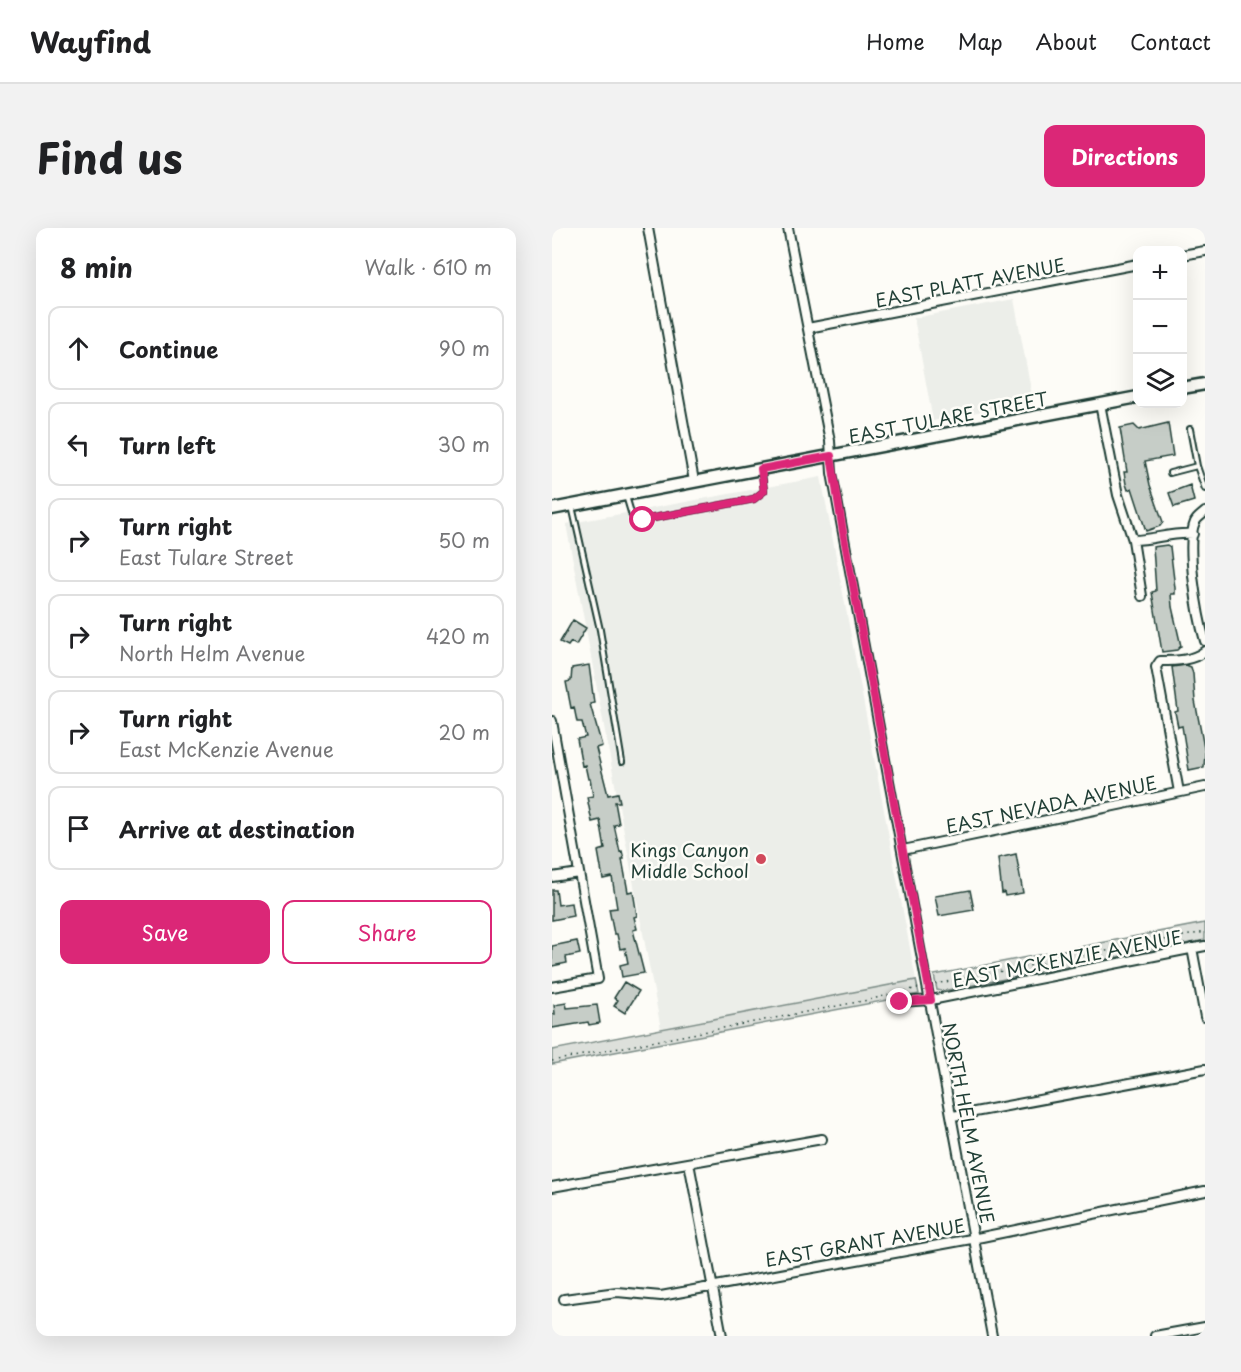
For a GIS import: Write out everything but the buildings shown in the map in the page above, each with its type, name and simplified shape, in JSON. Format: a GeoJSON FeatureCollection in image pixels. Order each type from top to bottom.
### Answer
{"type":"FeatureCollection","features":[{"type":"Feature","properties":{"kind":"main road"},"geometry":{"type":"LineString","coordinates":[[1187,387],[1205,384]]}},
{"type":"Feature","properties":{"kind":"main road","name":"EAST TULARE STREET"},"geometry":{"type":"LineString","coordinates":[[552,509],[1133,398]]}},
{"type":"Feature","properties":{"kind":"street"},"geometry":{"type":"LineString","coordinates":[[648,228],[694,481]]}},
{"type":"Feature","properties":{"kind":"street","name":"NORTH HELM AVENUE"},"geometry":{"type":"LineString","coordinates":[[788,228],[992,1336]]}},
{"type":"Feature","properties":{"kind":"street"},"geometry":{"type":"LineString","coordinates":[[1187,254],[1205,251]]}},
{"type":"Feature","properties":{"kind":"street","name":"EAST PLATT AVENUE"},"geometry":{"type":"LineString","coordinates":[[808,328],[1133,265]]}},
{"type":"Feature","properties":{"kind":"street"},"geometry":{"type":"LineString","coordinates":[[1100,404],[1118,495],[1134,540],[1142,596]]}},
{"type":"Feature","properties":{"kind":"street"},"geometry":{"type":"LineString","coordinates":[[1205,512],[1196,521],[1193,534],[1194,579],[1205,641]]}},
{"type":"Feature","properties":{"kind":"street"},"geometry":{"type":"LineString","coordinates":[[1134,540],[1148,540],[1173,533],[1193,534]]}},
{"type":"Feature","properties":{"kind":"street"},"geometry":{"type":"LineString","coordinates":[[1179,792],[1155,667],[1160,661],[1181,661],[1198,656],[1205,651]]}},
{"type":"Feature","properties":{"kind":"street"},"geometry":{"type":"LineString","coordinates":[[552,721],[556,769],[579,873],[598,979],[552,987]]}},
{"type":"Feature","properties":{"kind":"street","name":"EAST NEVADA AVENUE"},"geometry":{"type":"LineString","coordinates":[[903,850],[1205,787]]}},
{"type":"Feature","properties":{"kind":"street"},"geometry":{"type":"LineString","coordinates":[[552,878],[579,873]]}},
{"type":"Feature","properties":{"kind":"street","name":"EAST MCKENZIE AVENUE"},"geometry":{"type":"LineString","coordinates":[[900,1002],[931,1000],[1205,946]]}},
{"type":"Feature","properties":{"kind":"street"},"geometry":{"type":"LineString","coordinates":[[1192,948],[1205,1017]]}},
{"type":"Feature","properties":{"kind":"street"},"geometry":{"type":"LineString","coordinates":[[953,1116],[1205,1069]]}},
{"type":"Feature","properties":{"kind":"street"},"geometry":{"type":"LineString","coordinates":[[552,1187],[822,1139]]}},
{"type":"Feature","properties":{"kind":"street"},"geometry":{"type":"LineString","coordinates":[[689,1163],[722,1336]]}},
{"type":"Feature","properties":{"kind":"street","name":"EAST GRANT AVENUE"},"geometry":{"type":"LineString","coordinates":[[564,1299],[617,1292],[661,1296],[1205,1191]]}},
{"type":"Feature","properties":{"kind":"street"},"geometry":{"type":"LineString","coordinates":[[1155,1336],[1205,1327]]}},
{"type":"Feature","properties":{"kind":"lane"},"geometry":{"type":"LineString","coordinates":[[1190,429],[1197,466],[1205,489]]}},
{"type":"Feature","properties":{"kind":"lane"},"geometry":{"type":"LineString","coordinates":[[1170,473],[1197,466]]}},
{"type":"Feature","properties":{"kind":"lane"},"geometry":{"type":"LineString","coordinates":[[625,495],[632,516],[643,520],[754,499],[764,491],[761,469]]}},
{"type":"Feature","properties":{"kind":"lane"},"geometry":{"type":"LineString","coordinates":[[572,505],[600,630],[622,762]]}},
{"type":"Feature","properties":{"kind":"path"},"geometry":{"type":"LineString","coordinates":[[552,1061],[1205,932]]}},
{"type":"Feature","properties":{"kind":"shaded area"},"geometry":{"type":"Polygon","coordinates":[[[1014,299],[1033,401],[933,421],[914,318],[1014,299]]]}},
{"type":"Feature","properties":{"kind":"shaded area","name":"Kings Canyon Middle School"},"geometry":{"type":"Polygon","coordinates":[[[821,477],[916,980],[661,1029],[566,524],[821,477]]]}},
{"type":"Feature","properties":{"kind":"shaded area"},"geometry":{"type":"Polygon","coordinates":[[[1205,923],[1205,940],[942,991],[937,990],[934,975],[1205,923]]]}},
{"type":"Feature","properties":{"kind":"shaded area"},"geometry":{"type":"Polygon","coordinates":[[[916,980],[919,994],[552,1064],[552,1050],[916,980]]]}},
{"type":"Feature","properties":{"kind":"place","name":"Kings Canyon Middle School"},"geometry":{"type":"Point","coordinates":[761,859]}},
{"type":"Feature","properties":{"kind":"route"},"geometry":{"type":"LineString","coordinates":[[643,520],[754,499],[764,491],[761,469],[831,456],[832,473],[931,1000],[900,1002]]}}]}
